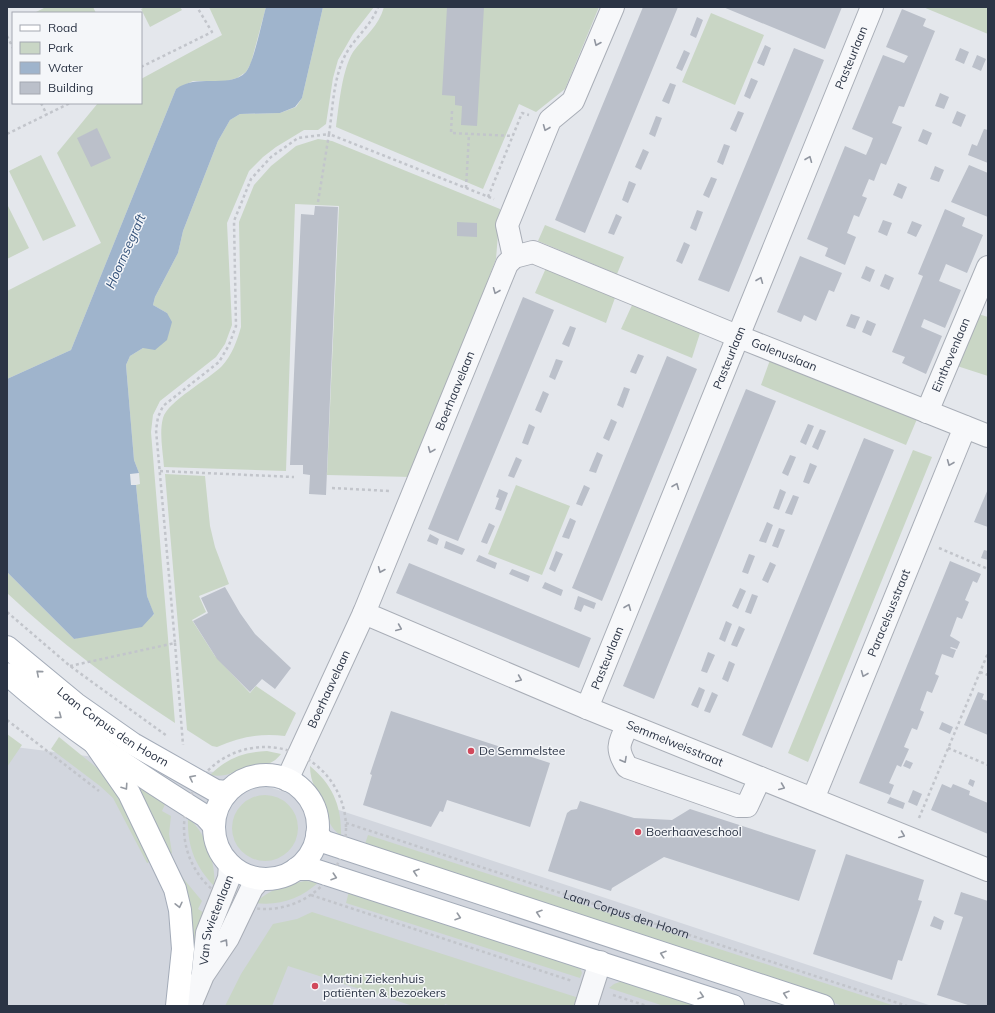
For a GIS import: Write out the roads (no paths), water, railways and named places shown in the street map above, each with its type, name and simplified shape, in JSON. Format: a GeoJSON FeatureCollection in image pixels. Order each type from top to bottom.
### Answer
{"type":"FeatureCollection","features":[{"type":"Feature","properties":{"kind":"main road","name":"Laan Corpus den Hoorn"},"geometry":{"type":"LineString","coordinates":[[7,646],[76,704],[133,744],[216,791],[227,792]]}},
{"type":"Feature","properties":{"kind":"main road","name":"Laan Corpus den Hoorn"},"geometry":{"type":"LineString","coordinates":[[7,674],[31,695],[94,744],[205,816],[214,826]]}},
{"type":"Feature","properties":{"kind":"main road"},"geometry":{"type":"LineString","coordinates":[[94,744],[129,793],[175,889],[181,917],[183,949],[177,1006]]}},
{"type":"Feature","properties":{"kind":"main road"},"geometry":{"type":"LineString","coordinates":[[275,776],[287,780],[299,787],[311,803],[316,815],[317,835],[310,854],[296,869],[279,877],[260,879],[247,876],[230,865],[219,850],[214,826],[218,808],[227,792],[243,781],[255,777],[275,776]]}},
{"type":"Feature","properties":{"kind":"main road","name":"Laan Corpus den Hoorn"},"geometry":{"type":"LineString","coordinates":[[317,835],[325,842],[823,1006]]}},
{"type":"Feature","properties":{"kind":"main road"},"geometry":{"type":"LineString","coordinates":[[296,869],[311,870],[600,962],[732,1006]]}},
{"type":"Feature","properties":{"kind":"street"},"geometry":{"type":"LineString","coordinates":[[514,257],[507,225],[550,120],[573,101],[613,7]]}},
{"type":"Feature","properties":{"kind":"street","name":"Pasteurlaan"},"geometry":{"type":"LineString","coordinates":[[587,708],[872,7]]}},
{"type":"Feature","properties":{"kind":"street","name":"Galenuslaan"},"geometry":{"type":"LineString","coordinates":[[514,257],[534,252],[737,336],[988,436]]}},
{"type":"Feature","properties":{"kind":"street","name":"Boerhaavelaan"},"geometry":{"type":"LineString","coordinates":[[287,780],[364,613],[507,264],[514,257]]}},
{"type":"Feature","properties":{"kind":"street","name":"Einthovenlaan"},"geometry":{"type":"LineString","coordinates":[[927,412],[982,299],[988,267]]}},
{"type":"Feature","properties":{"kind":"street","name":"Paracelsusstraat"},"geometry":{"type":"LineString","coordinates":[[813,799],[965,427]]}},
{"type":"Feature","properties":{"kind":"street","name":"Semmelweisstraat"},"geometry":{"type":"LineString","coordinates":[[364,613],[628,725],[988,870]]}},
{"type":"Feature","properties":{"kind":"street"},"geometry":{"type":"LineString","coordinates":[[628,725],[618,744],[621,757],[627,767],[738,806],[747,806],[760,778]]}},
{"type":"Feature","properties":{"kind":"street","name":"Van Swietenlaan"},"geometry":{"type":"LineString","coordinates":[[203,975],[207,933],[229,878],[230,865]]}},
{"type":"Feature","properties":{"kind":"street","name":"Van Swietenlaan"},"geometry":{"type":"LineString","coordinates":[[190,1006],[203,975],[228,938],[252,888],[260,879]]}},
{"type":"Feature","properties":{"kind":"street"},"geometry":{"type":"LineString","coordinates":[[589,997],[600,962]]}},
{"type":"Feature","properties":{"kind":"water","name":"Hoornsegraft"},"geometry":{"type":"Polygon","coordinates":[[[266,7],[323,7],[302,98],[295,107],[280,113],[240,114],[230,120],[218,141],[183,231],[178,253],[155,297],[153,305],[167,313],[172,322],[167,340],[155,350],[143,348],[130,356],[126,365],[134,460],[139,473],[130,474],[131,485],[136,485],[147,596],[154,614],[142,627],[74,639],[7,572],[7,379],[71,350],[176,89],[184,84],[193,82],[225,81],[235,79],[243,75],[252,60],[266,7]]]}},
{"type":"Feature","properties":{"kind":"place","name":"De Semmelstee"},"geometry":{"type":"Point","coordinates":[471,751]}},
{"type":"Feature","properties":{"kind":"place","name":"Boerhaaveschool"},"geometry":{"type":"Point","coordinates":[638,832]}},
{"type":"Feature","properties":{"kind":"place","name":"Martini Ziekenhuis patiënten & bezoekers"},"geometry":{"type":"Point","coordinates":[315,986]}}]}
